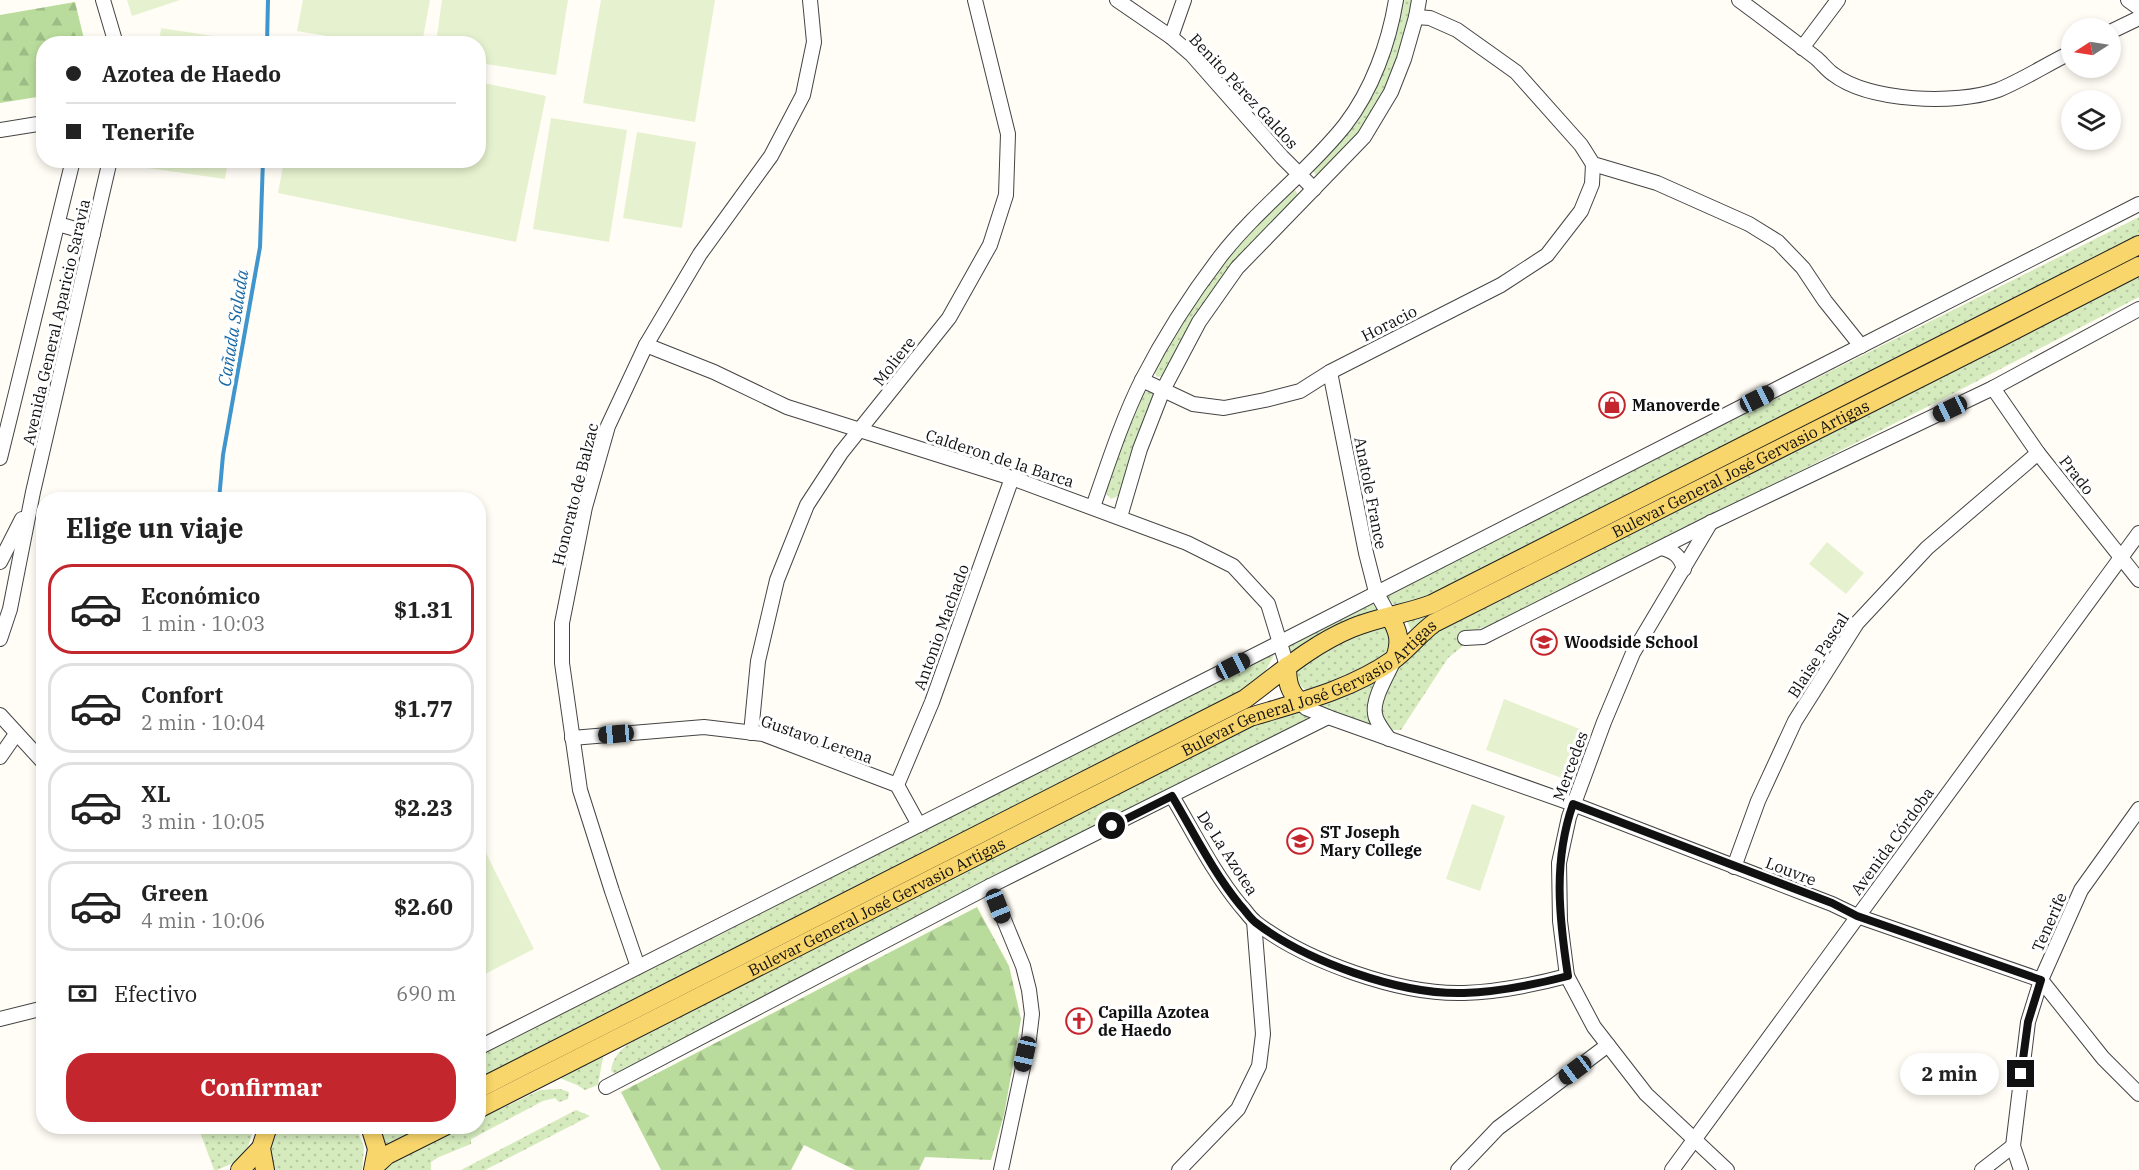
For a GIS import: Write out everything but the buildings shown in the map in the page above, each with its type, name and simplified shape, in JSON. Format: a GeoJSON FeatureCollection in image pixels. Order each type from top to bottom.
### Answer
{"type":"FeatureCollection","features":[{"type":"Feature","properties":{"kind":"main road","name":"Bulevar General José Gervasio Artigas"},"geometry":{"type":"LineString","coordinates":[[486,1085],[1245,699],[1301,655],[1350,629],[1432,604],[2139,245]]}},
{"type":"Feature","properties":{"kind":"main road","name":"Bulevar General José Gervasio Artigas"},"geometry":{"type":"LineString","coordinates":[[486,1105],[1250,717],[1328,694],[1344,687],[1394,660],[1434,623],[2139,266]]}},
{"type":"Feature","properties":{"kind":"main road"},"geometry":{"type":"LineString","coordinates":[[1390,616],[1400,638],[1400,646],[1394,660]]}},
{"type":"Feature","properties":{"kind":"main road"},"geometry":{"type":"LineString","coordinates":[[1287,666],[1287,682],[1290,690],[1300,702]]}},
{"type":"Feature","properties":{"kind":"main road"},"geometry":{"type":"LineString","coordinates":[[264,1134],[261,1148],[265,1170]]}},
{"type":"Feature","properties":{"kind":"main road"},"geometry":{"type":"LineString","coordinates":[[372,1134],[376,1149],[374,1168]]}},
{"type":"Feature","properties":{"kind":"main road"},"geometry":{"type":"LineString","coordinates":[[374,1168],[387,1155],[429,1134]]}},
{"type":"Feature","properties":{"kind":"main road"},"geometry":{"type":"LineString","coordinates":[[240,1170],[261,1148]]}},
{"type":"Feature","properties":{"kind":"street"},"geometry":{"type":"LineString","coordinates":[[103,0],[114,36]]}},
{"type":"Feature","properties":{"kind":"street","name":"Honorato de Balzac"},"geometry":{"type":"LineString","coordinates":[[638,967],[580,790],[562,663],[562,623],[585,507],[608,426],[646,345],[700,254],[771,156],[802,96],[814,42],[810,0]]}},
{"type":"Feature","properties":{"kind":"street","name":"Moliere"},"geometry":{"type":"LineString","coordinates":[[751,733],[758,661],[777,580],[807,505],[841,453],[949,318],[990,245],[1006,195],[1008,134],[975,0]]}},
{"type":"Feature","properties":{"kind":"street","name":"Benito Pérez Galdos"},"geometry":{"type":"LineString","coordinates":[[1117,0],[1171,37],[1192,56],[1282,158],[1314,189]]}},
{"type":"Feature","properties":{"kind":"street"},"geometry":{"type":"LineString","coordinates":[[1171,37],[1184,0]]}},
{"type":"Feature","properties":{"kind":"street"},"geometry":{"type":"LineString","coordinates":[[1093,507],[1117,439],[1142,380],[1180,313],[1220,256],[1261,210],[1344,126],[1372,80],[1396,0]]}},
{"type":"Feature","properties":{"kind":"street"},"geometry":{"type":"LineString","coordinates":[[1120,517],[1140,449],[1163,390],[1199,322],[1237,268],[1364,137],[1379,114],[1404,59],[1419,0]]}},
{"type":"Feature","properties":{"kind":"street"},"geometry":{"type":"LineString","coordinates":[[1739,0],[1845,82],[1892,95],[1916,99],[1964,98],[1998,90],[2061,58]]}},
{"type":"Feature","properties":{"kind":"street"},"geometry":{"type":"LineString","coordinates":[[1802,48],[1838,0]]}},
{"type":"Feature","properties":{"kind":"street"},"geometry":{"type":"LineString","coordinates":[[2128,0],[2139,8]]}},
{"type":"Feature","properties":{"kind":"street"},"geometry":{"type":"LineString","coordinates":[[1416,17],[1430,18],[1458,30],[1516,72],[1581,145],[1593,164],[1657,183],[1749,224],[1778,242],[1803,268],[1861,346]]}},
{"type":"Feature","properties":{"kind":"street"},"geometry":{"type":"LineString","coordinates":[[2121,27],[2139,18]]}},
{"type":"Feature","properties":{"kind":"street"},"geometry":{"type":"LineString","coordinates":[[0,130],[36,124]]}},
{"type":"Feature","properties":{"kind":"street","name":"Horacio"},"geometry":{"type":"LineString","coordinates":[[1142,380],[1193,404],[1224,408],[1300,391],[1330,372],[1501,285],[1547,255],[1581,211],[1592,184],[1593,164]]}},
{"type":"Feature","properties":{"kind":"street","name":"Avenida General Aparicio Saravia"},"geometry":{"type":"LineString","coordinates":[[0,458],[71,168]]}},
{"type":"Feature","properties":{"kind":"street","name":"Avenida General Aparicio Saravia"},"geometry":{"type":"LineString","coordinates":[[0,639],[10,609],[33,492],[108,168]]}},
{"type":"Feature","properties":{"kind":"street"},"geometry":{"type":"LineString","coordinates":[[486,1044],[2139,204]]}},
{"type":"Feature","properties":{"kind":"street"},"geometry":{"type":"LineString","coordinates":[[58,224],[93,234]]}},
{"type":"Feature","properties":{"kind":"street","name":"Bulevar General José Gervasio Artigas"},"geometry":{"type":"LineString","coordinates":[[1465,638],[1483,637],[1712,522],[1993,388],[2139,309]]}},
{"type":"Feature","properties":{"kind":"street","name":"Calderon de la Barca"},"geometry":{"type":"LineString","coordinates":[[646,345],[714,372],[787,407],[1012,478],[1187,543],[1233,566],[1268,604],[1287,666]]}},
{"type":"Feature","properties":{"kind":"street","name":"Anatole France"},"geometry":{"type":"LineString","coordinates":[[1330,372],[1366,553],[1376,592],[1390,616]]}},
{"type":"Feature","properties":{"kind":"street","name":"Prado"},"geometry":{"type":"LineString","coordinates":[[1993,388],[2038,453],[2139,580]]}},
{"type":"Feature","properties":{"kind":"street","name":"Blaise Pascal"},"geometry":{"type":"LineString","coordinates":[[1734,867],[1758,801],[1795,721],[1857,623],[1927,548],[2038,453]]}},
{"type":"Feature","properties":{"kind":"street","name":"Antonio Machado"},"geometry":{"type":"LineString","coordinates":[[897,785],[932,702],[1012,478]]}},
{"type":"Feature","properties":{"kind":"street","name":"Avenida General Aparicio Saravia"},"geometry":{"type":"LineString","coordinates":[[0,562],[33,492]]}},
{"type":"Feature","properties":{"kind":"street","name":"Mercedes"},"geometry":{"type":"LineString","coordinates":[[1712,522],[1633,654],[1604,722],[1573,804],[1559,863],[1560,921],[1568,976],[1594,1027],[1646,1094],[1726,1170]]}},
{"type":"Feature","properties":{"kind":"street","name":"Avenida Córdoba"},"geometry":{"type":"LineString","coordinates":[[1672,1170],[2139,533]]}},
{"type":"Feature","properties":{"kind":"street"},"geometry":{"type":"LineString","coordinates":[[1660,548],[1672,551],[1678,556],[1684,569]]}},
{"type":"Feature","properties":{"kind":"street"},"geometry":{"type":"LineString","coordinates":[[1389,739],[1374,714],[1375,704],[1394,660]]}},
{"type":"Feature","properties":{"kind":"street","name":"Louvre"},"geometry":{"type":"LineString","coordinates":[[1300,702],[1306,708],[1328,717],[1573,804],[1832,903],[1857,916],[2041,980]]}},
{"type":"Feature","properties":{"kind":"street"},"geometry":{"type":"LineString","coordinates":[[0,715],[36,755]]}},
{"type":"Feature","properties":{"kind":"street","name":"Bulevar General José Gervasio Artigas"},"geometry":{"type":"LineString","coordinates":[[606,1087],[990,886],[1328,717]]}},
{"type":"Feature","properties":{"kind":"street","name":"Gustavo Lerena"},"geometry":{"type":"LineString","coordinates":[[572,738],[704,727],[763,734],[897,785]]}},
{"type":"Feature","properties":{"kind":"street"},"geometry":{"type":"LineString","coordinates":[[0,757],[16,734]]}},
{"type":"Feature","properties":{"kind":"street"},"geometry":{"type":"LineString","coordinates":[[897,785],[919,825]]}},
{"type":"Feature","properties":{"kind":"street","name":"De La Azotea"},"geometry":{"type":"LineString","coordinates":[[1172,796],[1231,894],[1254,921],[1309,955],[1367,978],[1416,988],[1461,993],[1501,991],[1568,976]]}},
{"type":"Feature","properties":{"kind":"street","name":"Tenerife"},"geometry":{"type":"LineString","coordinates":[[2021,1170],[2013,1146],[2028,1022],[2041,980],[2081,890],[2139,809]]}},
{"type":"Feature","properties":{"kind":"street"},"geometry":{"type":"LineString","coordinates":[[990,886],[1023,966],[1032,1014],[1029,1039],[1000,1170]]}},
{"type":"Feature","properties":{"kind":"street"},"geometry":{"type":"LineString","coordinates":[[1179,1170],[1238,1109],[1259,1066],[1263,1034],[1254,921]]}},
{"type":"Feature","properties":{"kind":"street"},"geometry":{"type":"LineString","coordinates":[[2041,980],[2103,1058],[2139,1094]]}},
{"type":"Feature","properties":{"kind":"street"},"geometry":{"type":"LineString","coordinates":[[0,1019],[36,1010]]}},
{"type":"Feature","properties":{"kind":"street"},"geometry":{"type":"LineString","coordinates":[[1458,1170],[1498,1128],[1608,1045]]}},
{"type":"Feature","properties":{"kind":"street"},"geometry":{"type":"LineString","coordinates":[[1982,1170],[2013,1146]]}},
{"type":"Feature","properties":{"kind":"green space"},"geometry":{"type":"Polygon","coordinates":[[[127,0],[180,0],[132,16],[127,0]]]}},
{"type":"Feature","properties":{"kind":"green space"},"geometry":{"type":"Polygon","coordinates":[[[303,0],[430,0],[423,36],[327,36],[297,31],[303,0]]]}},
{"type":"Feature","properties":{"kind":"green space"},"geometry":{"type":"Polygon","coordinates":[[[442,0],[568,0],[556,75],[486,64],[486,36],[437,36],[442,0]]]}},
{"type":"Feature","properties":{"kind":"green space"},"geometry":{"type":"Polygon","coordinates":[[[601,0],[715,0],[695,122],[583,103],[601,0]]]}},
{"type":"Feature","properties":{"kind":"green space"},"geometry":{"type":"Polygon","coordinates":[[[1402,0],[1414,0],[1393,70],[1379,103],[1356,140],[1317,177],[1312,169],[1350,128],[1402,0]]]}},
{"type":"Feature","properties":{"kind":"green space"},"geometry":{"type":"Polygon","coordinates":[[[75,2],[83,36],[36,36],[36,97],[0,103],[0,15],[75,2]]]}},
{"type":"Feature","properties":{"kind":"green space"},"geometry":{"type":"Polygon","coordinates":[[[161,28],[213,36],[160,36],[161,28]]]}},
{"type":"Feature","properties":{"kind":"green space"},"geometry":{"type":"Polygon","coordinates":[[[486,83],[546,96],[516,242],[278,193],[283,168],[486,168],[486,83]]]}},
{"type":"Feature","properties":{"kind":"green space"},"geometry":{"type":"Polygon","coordinates":[[[551,118],[627,130],[609,242],[533,229],[551,118]]]}},
{"type":"Feature","properties":{"kind":"green space"},"geometry":{"type":"Polygon","coordinates":[[[637,132],[696,142],[682,228],[623,218],[637,132]]]}},
{"type":"Feature","properties":{"kind":"green space"},"geometry":{"type":"Polygon","coordinates":[[[148,168],[227,168],[225,179],[148,168]]]}},
{"type":"Feature","properties":{"kind":"green space"},"geometry":{"type":"Polygon","coordinates":[[[1295,190],[1299,196],[1233,265],[1165,376],[1157,377],[1154,370],[1183,316],[1224,258],[1290,191],[1295,190]]]}},
{"type":"Feature","properties":{"kind":"green space"},"geometry":{"type":"Polygon","coordinates":[[[2139,217],[2139,236],[1886,363],[1444,592],[1399,605],[1393,604],[1385,594],[2139,217]]]}},
{"type":"Feature","properties":{"kind":"green space"},"geometry":{"type":"Polygon","coordinates":[[[2139,254],[2139,258],[1412,632],[1406,619],[2139,254]]]}},
{"type":"Feature","properties":{"kind":"green space"},"geometry":{"type":"Polygon","coordinates":[[[2139,272],[2139,297],[1929,406],[1547,598],[1490,625],[1460,635],[1460,641],[1464,645],[1448,658],[1401,730],[1393,730],[1383,722],[1380,706],[1395,669],[1449,623],[2139,272]]]}},
{"type":"Feature","properties":{"kind":"green space"},"geometry":{"type":"Polygon","coordinates":[[[1147,391],[1153,394],[1154,398],[1134,446],[1118,496],[1111,499],[1106,493],[1123,442],[1144,393],[1147,391]]]}},
{"type":"Feature","properties":{"kind":"green space"},"geometry":{"type":"Polygon","coordinates":[[[1827,542],[1864,573],[1846,594],[1809,564],[1827,542]]]}},
{"type":"Feature","properties":{"kind":"green space"},"geometry":{"type":"Polygon","coordinates":[[[1371,601],[1375,611],[1289,653],[1287,640],[1371,601]]]}},
{"type":"Feature","properties":{"kind":"green space"},"geometry":{"type":"Polygon","coordinates":[[[1384,627],[1389,631],[1394,647],[1386,655],[1355,674],[1311,692],[1302,687],[1296,673],[1298,664],[1362,630],[1384,627]]]}},
{"type":"Feature","properties":{"kind":"green space"},"geometry":{"type":"Polygon","coordinates":[[[1276,651],[1264,674],[1240,693],[1052,786],[942,845],[486,1077],[486,1052],[529,1028],[1276,651]]]}},
{"type":"Feature","properties":{"kind":"green space"},"geometry":{"type":"Polygon","coordinates":[[[1379,677],[1376,729],[1314,706],[1379,677]]]}},
{"type":"Feature","properties":{"kind":"green space"},"geometry":{"type":"Polygon","coordinates":[[[1504,699],[1580,729],[1562,778],[1486,750],[1504,699]]]}},
{"type":"Feature","properties":{"kind":"green space"},"geometry":{"type":"Polygon","coordinates":[[[1294,711],[1305,712],[1309,722],[988,878],[619,1073],[613,1073],[611,1070],[614,1059],[629,1044],[669,1022],[677,1015],[1249,725],[1294,711]]]}},
{"type":"Feature","properties":{"kind":"green space"},"geometry":{"type":"Polygon","coordinates":[[[1472,804],[1505,816],[1480,891],[1446,879],[1472,804]]]}},
{"type":"Feature","properties":{"kind":"green space"},"geometry":{"type":"Polygon","coordinates":[[[486,853],[534,949],[486,973],[486,853]]]}},
{"type":"Feature","properties":{"kind":"green space"},"geometry":{"type":"Polygon","coordinates":[[[977,907],[1009,966],[1021,1019],[1004,1115],[991,1160],[925,1157],[919,1170],[855,1170],[804,1145],[791,1170],[661,1170],[621,1092],[977,907]]]}},
{"type":"Feature","properties":{"kind":"green space"},"geometry":{"type":"Polygon","coordinates":[[[601,1055],[603,1057],[598,1085],[585,1090],[562,1079],[561,1076],[601,1055]]]}},
{"type":"Feature","properties":{"kind":"green space"},"geometry":{"type":"Polygon","coordinates":[[[560,1089],[569,1092],[568,1099],[559,1102],[555,1098],[543,1101],[486,1131],[486,1113],[501,1109],[540,1090],[560,1089]]]}},
{"type":"Feature","properties":{"kind":"green space"},"geometry":{"type":"Polygon","coordinates":[[[576,1110],[590,1116],[485,1170],[461,1170],[576,1110]]]}},
{"type":"Feature","properties":{"kind":"green space"},"geometry":{"type":"Polygon","coordinates":[[[201,1134],[252,1134],[247,1150],[240,1158],[214,1170],[201,1134]]]}},
{"type":"Feature","properties":{"kind":"green space"},"geometry":{"type":"Polygon","coordinates":[[[274,1134],[359,1134],[364,1147],[362,1170],[272,1170],[269,1148],[274,1134]]]}},
{"type":"Feature","properties":{"kind":"green space"},"geometry":{"type":"Polygon","coordinates":[[[380,1134],[412,1134],[385,1148],[380,1134]]]}},
{"type":"Feature","properties":{"kind":"green space"},"geometry":{"type":"Polygon","coordinates":[[[442,1134],[480,1134],[471,1139],[471,1144],[431,1162],[431,1170],[383,1170],[390,1160],[442,1134]]]}},
{"type":"Feature","properties":{"kind":"waterway","name":"Cañada Salada"},"geometry":{"type":"LineString","coordinates":[[267,36],[268,0]]}},
{"type":"Feature","properties":{"kind":"waterway","name":"Cañada Salada"},"geometry":{"type":"LineString","coordinates":[[220,492],[223,455],[260,247],[263,168]]}},
{"type":"Feature","properties":{"kind":"place","name":"Manoverde"},"geometry":{"type":"Point","coordinates":[1612,405]}},
{"type":"Feature","properties":{"kind":"place","name":"Woodside School"},"geometry":{"type":"Point","coordinates":[1544,642]}},
{"type":"Feature","properties":{"kind":"place","name":"ST Joseph Mary College"},"geometry":{"type":"Point","coordinates":[1300,841]}},
{"type":"Feature","properties":{"kind":"place","name":"Capilla Azotea de Haedo"},"geometry":{"type":"Point","coordinates":[1079,1021]}},
{"type":"Feature","properties":{"kind":"route"},"geometry":{"type":"LineString","coordinates":[[1112,826],[1172,796],[1231,894],[1254,921],[1309,955],[1367,978],[1416,988],[1461,993],[1501,991],[1568,976],[1560,921],[1559,863],[1573,804],[1832,903],[1857,916],[2041,980],[2028,1022],[2021,1074]]}}]}
